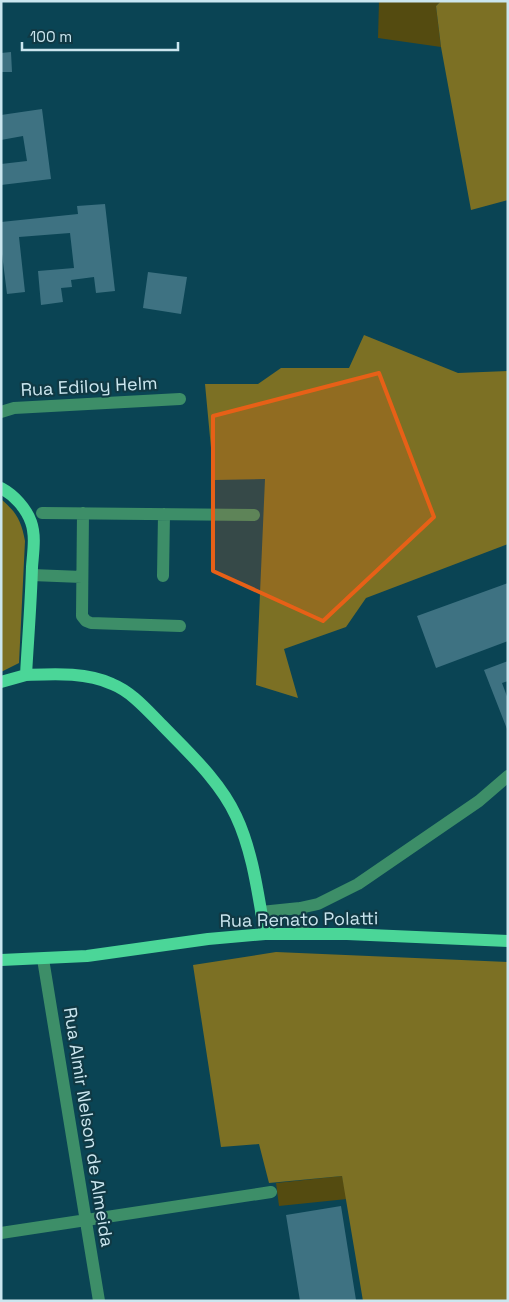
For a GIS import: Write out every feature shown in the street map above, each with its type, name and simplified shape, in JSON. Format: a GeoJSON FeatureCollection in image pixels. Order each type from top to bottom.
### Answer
{"type":"FeatureCollection","features":[{"type":"Feature","properties":{"kind":"main road"},"geometry":{"type":"LineString","coordinates":[[1,488],[10,493],[19,503],[31,522],[34,539],[26,675]]}},
{"type":"Feature","properties":{"kind":"main road"},"geometry":{"type":"LineString","coordinates":[[1,682],[26,675],[69,675],[99,679],[124,690],[154,718],[195,759],[227,799],[242,832],[265,934]]}},
{"type":"Feature","properties":{"kind":"main road","name":"Rua Renato Polatti"},"geometry":{"type":"LineString","coordinates":[[1,960],[87,956],[208,939],[265,934],[395,936],[508,941]]}},
{"type":"Feature","properties":{"kind":"street","name":"Rua Ediloy Helm"},"geometry":{"type":"LineString","coordinates":[[1,412],[14,408],[180,399]]}},
{"type":"Feature","properties":{"kind":"street"},"geometry":{"type":"LineString","coordinates":[[1,481],[1,488]]}},
{"type":"Feature","properties":{"kind":"street"},"geometry":{"type":"LineString","coordinates":[[42,513],[254,515]]}},
{"type":"Feature","properties":{"kind":"street"},"geometry":{"type":"LineString","coordinates":[[84,513],[81,611],[86,621],[91,623],[180,626]]}},
{"type":"Feature","properties":{"kind":"street"},"geometry":{"type":"LineString","coordinates":[[163,576],[164,514]]}},
{"type":"Feature","properties":{"kind":"street"},"geometry":{"type":"LineString","coordinates":[[32,575],[82,577]]}},
{"type":"Feature","properties":{"kind":"street"},"geometry":{"type":"LineString","coordinates":[[261,912],[300,908],[338,895],[366,879],[479,801],[508,776]]}},
{"type":"Feature","properties":{"kind":"street"},"geometry":{"type":"LineString","coordinates":[[300,908],[302,934]]}},
{"type":"Feature","properties":{"kind":"street","name":"Rua Almir Nelson de Almeida"},"geometry":{"type":"LineString","coordinates":[[43,959],[99,1301]]}},
{"type":"Feature","properties":{"kind":"street"},"geometry":{"type":"LineString","coordinates":[[1,1233],[271,1192]]}},
{"type":"Feature","properties":{"kind":"highlighted area"},"geometry":{"type":"Polygon","coordinates":[[[379,373],[434,517],[323,621],[213,571],[213,416],[379,373]]]}},
{"type":"Feature","properties":{"kind":"shaded area"},"geometry":{"type":"Polygon","coordinates":[[[379,1],[441,1],[436,6],[441,47],[378,38],[379,1]]]}},
{"type":"Feature","properties":{"kind":"shaded area"},"geometry":{"type":"Polygon","coordinates":[[[441,1],[508,1],[508,200],[471,210],[441,47],[436,6],[441,1]]]}},
{"type":"Feature","properties":{"kind":"shaded area"},"geometry":{"type":"Polygon","coordinates":[[[364,335],[458,373],[508,371],[508,544],[366,598],[346,627],[284,649],[298,698],[256,685],[265,479],[214,480],[205,384],[258,384],[281,368],[349,368],[364,335]]]}},
{"type":"Feature","properties":{"kind":"shaded area"},"geometry":{"type":"Polygon","coordinates":[[[1,499],[18,517],[25,541],[19,663],[1,672],[1,499]]]}},
{"type":"Feature","properties":{"kind":"shaded area"},"geometry":{"type":"Polygon","coordinates":[[[276,952],[508,962],[508,1301],[363,1301],[342,1176],[269,1183],[259,1144],[221,1147],[193,965],[276,952]]]}},
{"type":"Feature","properties":{"kind":"shaded area"},"geometry":{"type":"Polygon","coordinates":[[[342,1176],[347,1199],[279,1206],[276,1183],[342,1176]]]}},
{"type":"Feature","properties":{"kind":"building"},"geometry":{"type":"Polygon","coordinates":[[[11,52],[12,72],[1,72],[1,53],[11,52]]]}},
{"type":"Feature","properties":{"kind":"building"},"geometry":{"type":"Polygon","coordinates":[[[42,109],[51,179],[1,185],[1,164],[27,161],[23,136],[1,140],[1,115],[42,109]]]}},
{"type":"Feature","properties":{"kind":"building"},"geometry":{"type":"Polygon","coordinates":[[[105,204],[115,291],[96,293],[94,277],[71,280],[72,287],[61,288],[63,302],[41,305],[38,271],[74,268],[70,233],[19,237],[25,292],[7,294],[1,246],[1,222],[78,214],[77,206],[105,204]]]}},
{"type":"Feature","properties":{"kind":"building"},"geometry":{"type":"Polygon","coordinates":[[[148,272],[187,277],[181,314],[143,308],[148,272]]]}},
{"type":"Feature","properties":{"kind":"building"},"geometry":{"type":"Polygon","coordinates":[[[508,583],[508,641],[436,668],[417,616],[508,583]]]}},
{"type":"Feature","properties":{"kind":"building"},"geometry":{"type":"Polygon","coordinates":[[[508,661],[508,681],[502,683],[508,699],[507,729],[484,670],[508,661]]]}},
{"type":"Feature","properties":{"kind":"building"},"geometry":{"type":"Polygon","coordinates":[[[341,1206],[356,1300],[300,1301],[286,1215],[341,1206]]]}}]}
